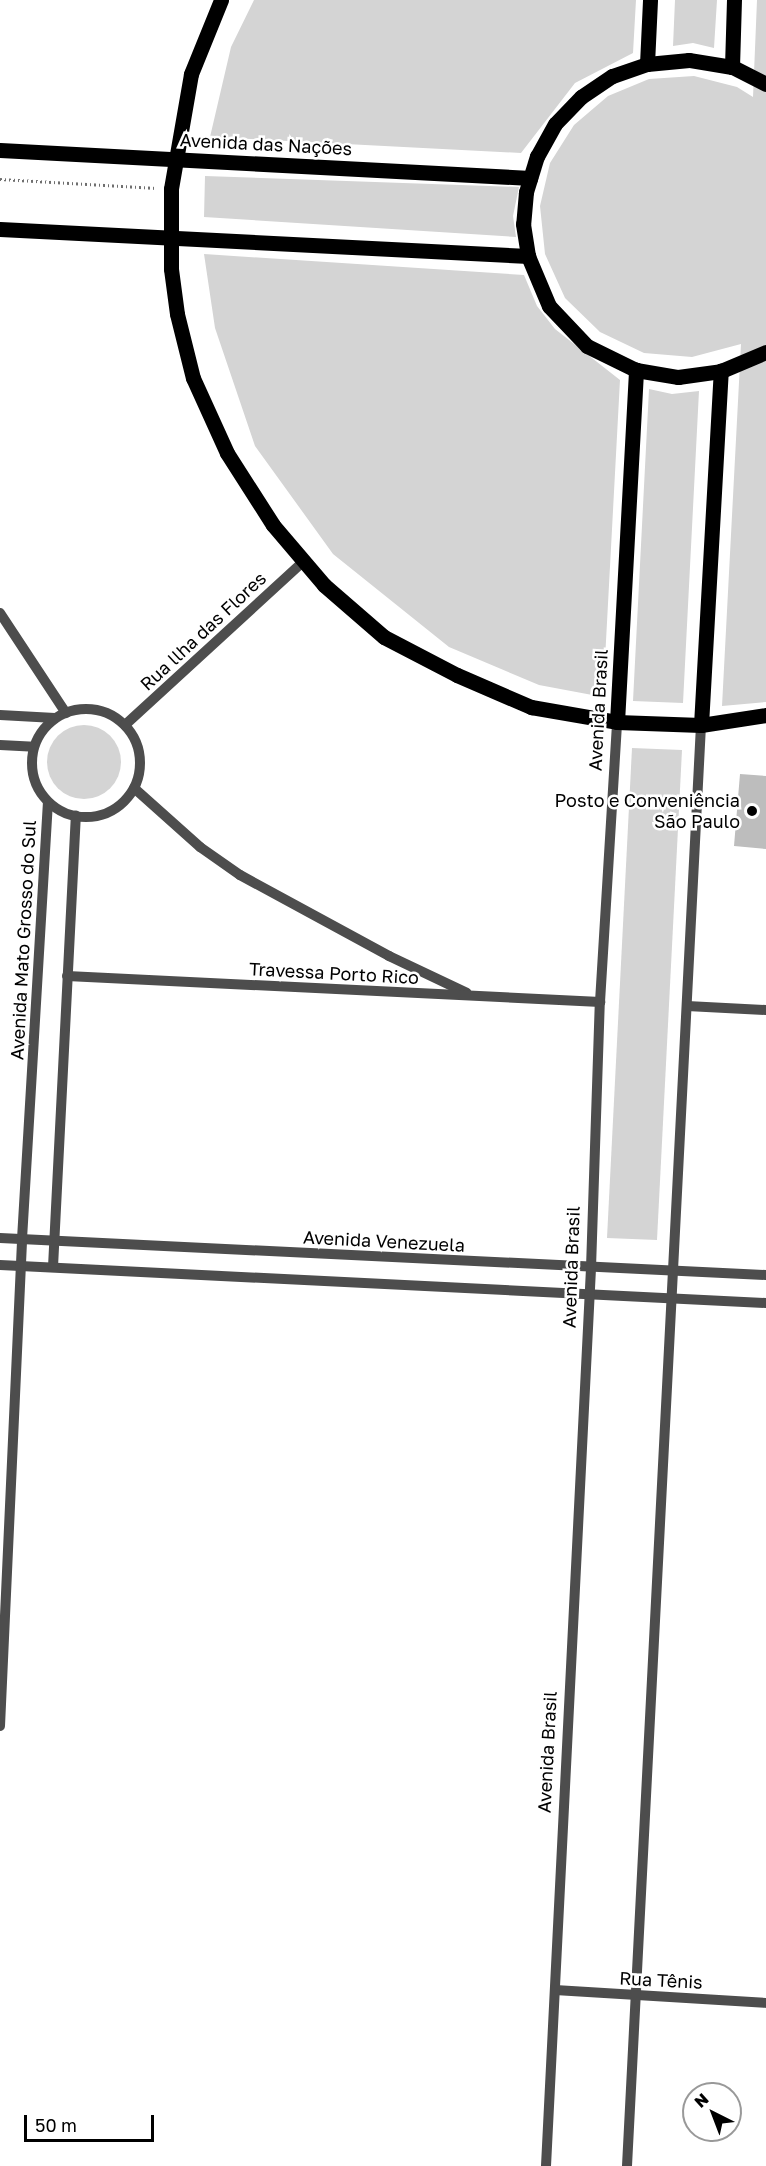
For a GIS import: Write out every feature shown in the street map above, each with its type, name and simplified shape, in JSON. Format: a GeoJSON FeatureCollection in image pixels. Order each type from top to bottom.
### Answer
{"type":"FeatureCollection","features":[{"type":"Feature","properties":{"kind":"main road"},"geometry":{"type":"LineString","coordinates":[[221,0],[191,74],[175,159],[171,189],[170,236],[177,314],[193,378],[227,453],[303,562],[384,637],[457,675],[531,707],[617,722],[701,725],[766,715]]}},
{"type":"Feature","properties":{"kind":"main road"},"geometry":{"type":"LineString","coordinates":[[647,64],[650,0]]}},
{"type":"Feature","properties":{"kind":"main road"},"geometry":{"type":"LineString","coordinates":[[732,67],[734,0]]}},
{"type":"Feature","properties":{"kind":"main road"},"geometry":{"type":"LineString","coordinates":[[766,84],[732,67],[689,60],[647,64],[612,76],[581,97],[555,124],[530,178],[524,224],[528,256],[549,306],[587,346],[636,370],[678,377],[721,372],[766,352]]}},
{"type":"Feature","properties":{"kind":"main road","name":"Avenida das Nações"},"geometry":{"type":"LineString","coordinates":[[0,150],[530,178]]}},
{"type":"Feature","properties":{"kind":"main road"},"geometry":{"type":"LineString","coordinates":[[0,229],[528,256]]}},
{"type":"Feature","properties":{"kind":"main road","name":"Avenida Brasil"},"geometry":{"type":"LineString","coordinates":[[617,722],[636,370]]}},
{"type":"Feature","properties":{"kind":"main road"},"geometry":{"type":"LineString","coordinates":[[701,725],[721,372]]}},
{"type":"Feature","properties":{"kind":"street","name":"Rua llha das Flores"},"geometry":{"type":"LineString","coordinates":[[125,725],[303,562]]}},
{"type":"Feature","properties":{"kind":"street"},"geometry":{"type":"LineString","coordinates":[[0,613],[66,713]]}},
{"type":"Feature","properties":{"kind":"street"},"geometry":{"type":"LineString","coordinates":[[0,715],[55,718],[66,713],[93,709],[110,715],[125,725],[140,755],[134,788],[113,810],[99,816],[76,816],[48,803],[33,777],[34,747],[55,718]]}},
{"type":"Feature","properties":{"kind":"street","name":"Avenida Brasil"},"geometry":{"type":"LineString","coordinates":[[546,2166],[590,1294],[600,1002],[617,722]]}},
{"type":"Feature","properties":{"kind":"street"},"geometry":{"type":"LineString","coordinates":[[627,2166],[701,725]]}},
{"type":"Feature","properties":{"kind":"street"},"geometry":{"type":"LineString","coordinates":[[0,745],[34,747]]}},
{"type":"Feature","properties":{"kind":"street"},"geometry":{"type":"LineString","coordinates":[[134,788],[191,839],[240,875],[388,956],[474,996]]}},
{"type":"Feature","properties":{"kind":"street","name":"Avenida Mato Grosso do Sul"},"geometry":{"type":"LineString","coordinates":[[0,1726],[22,1239],[48,803]]}},
{"type":"Feature","properties":{"kind":"street"},"geometry":{"type":"LineString","coordinates":[[53,1267],[76,816]]}},
{"type":"Feature","properties":{"kind":"street","name":"Travessa Porto Rico"},"geometry":{"type":"LineString","coordinates":[[68,976],[600,1002]]}},
{"type":"Feature","properties":{"kind":"street"},"geometry":{"type":"LineString","coordinates":[[687,1006],[766,1010]]}},
{"type":"Feature","properties":{"kind":"street","name":"Avenida Venezuela"},"geometry":{"type":"LineString","coordinates":[[0,1238],[766,1275]]}},
{"type":"Feature","properties":{"kind":"street"},"geometry":{"type":"LineString","coordinates":[[0,1265],[766,1303]]}},
{"type":"Feature","properties":{"kind":"street","name":"Rua Tênis"},"geometry":{"type":"LineString","coordinates":[[555,1990],[766,2003]]}},
{"type":"Feature","properties":{"kind":"path"},"geometry":{"type":"LineString","coordinates":[[0,179],[171,189]]}},
{"type":"Feature","properties":{"kind":"shaded area"},"geometry":{"type":"Polygon","coordinates":[[[254,0],[636,0],[633,53],[575,83],[521,153],[210,137],[231,47],[254,0]]]}},
{"type":"Feature","properties":{"kind":"shaded area"},"geometry":{"type":"Polygon","coordinates":[[[675,0],[717,0],[714,48],[693,43],[673,46],[675,0]]]}},
{"type":"Feature","properties":{"kind":"shaded area"},"geometry":{"type":"Polygon","coordinates":[[[757,0],[766,0],[766,702],[722,706],[741,344],[692,357],[644,353],[600,332],[565,298],[545,254],[540,206],[550,163],[574,125],[608,96],[649,79],[694,76],[737,87],[753,97],[757,0]]]}},
{"type":"Feature","properties":{"kind":"shaded area"},"geometry":{"type":"Polygon","coordinates":[[[205,176],[519,187],[513,216],[516,237],[204,217],[205,176]]]}},
{"type":"Feature","properties":{"kind":"shaded area"},"geometry":{"type":"Polygon","coordinates":[[[204,254],[524,275],[537,306],[555,329],[620,380],[603,697],[539,685],[449,647],[333,554],[255,446],[215,328],[204,254]]]}},
{"type":"Feature","properties":{"kind":"shaded area"},"geometry":{"type":"Polygon","coordinates":[[[649,389],[672,394],[699,391],[683,703],[633,701],[649,389]]]}},
{"type":"Feature","properties":{"kind":"shaded area"},"geometry":{"type":"Polygon","coordinates":[[[84,725],[105,731],[115,741],[121,762],[115,783],[105,793],[84,799],[63,793],[53,783],[47,762],[53,741],[63,731],[84,725]]]}},
{"type":"Feature","properties":{"kind":"shaded area"},"geometry":{"type":"Polygon","coordinates":[[[632,748],[682,750],[657,1240],[607,1238],[632,748]]]}},
{"type":"Feature","properties":{"kind":"building","name":"Posto e Conveniência São Paulo"},"geometry":{"type":"Polygon","coordinates":[[[740,774],[766,776],[766,849],[734,846],[740,774]]]}},
{"type":"Feature","properties":{"kind":"place","name":"Posto e Conveniência São Paulo"},"geometry":{"type":"Point","coordinates":[752,811]}}]}
